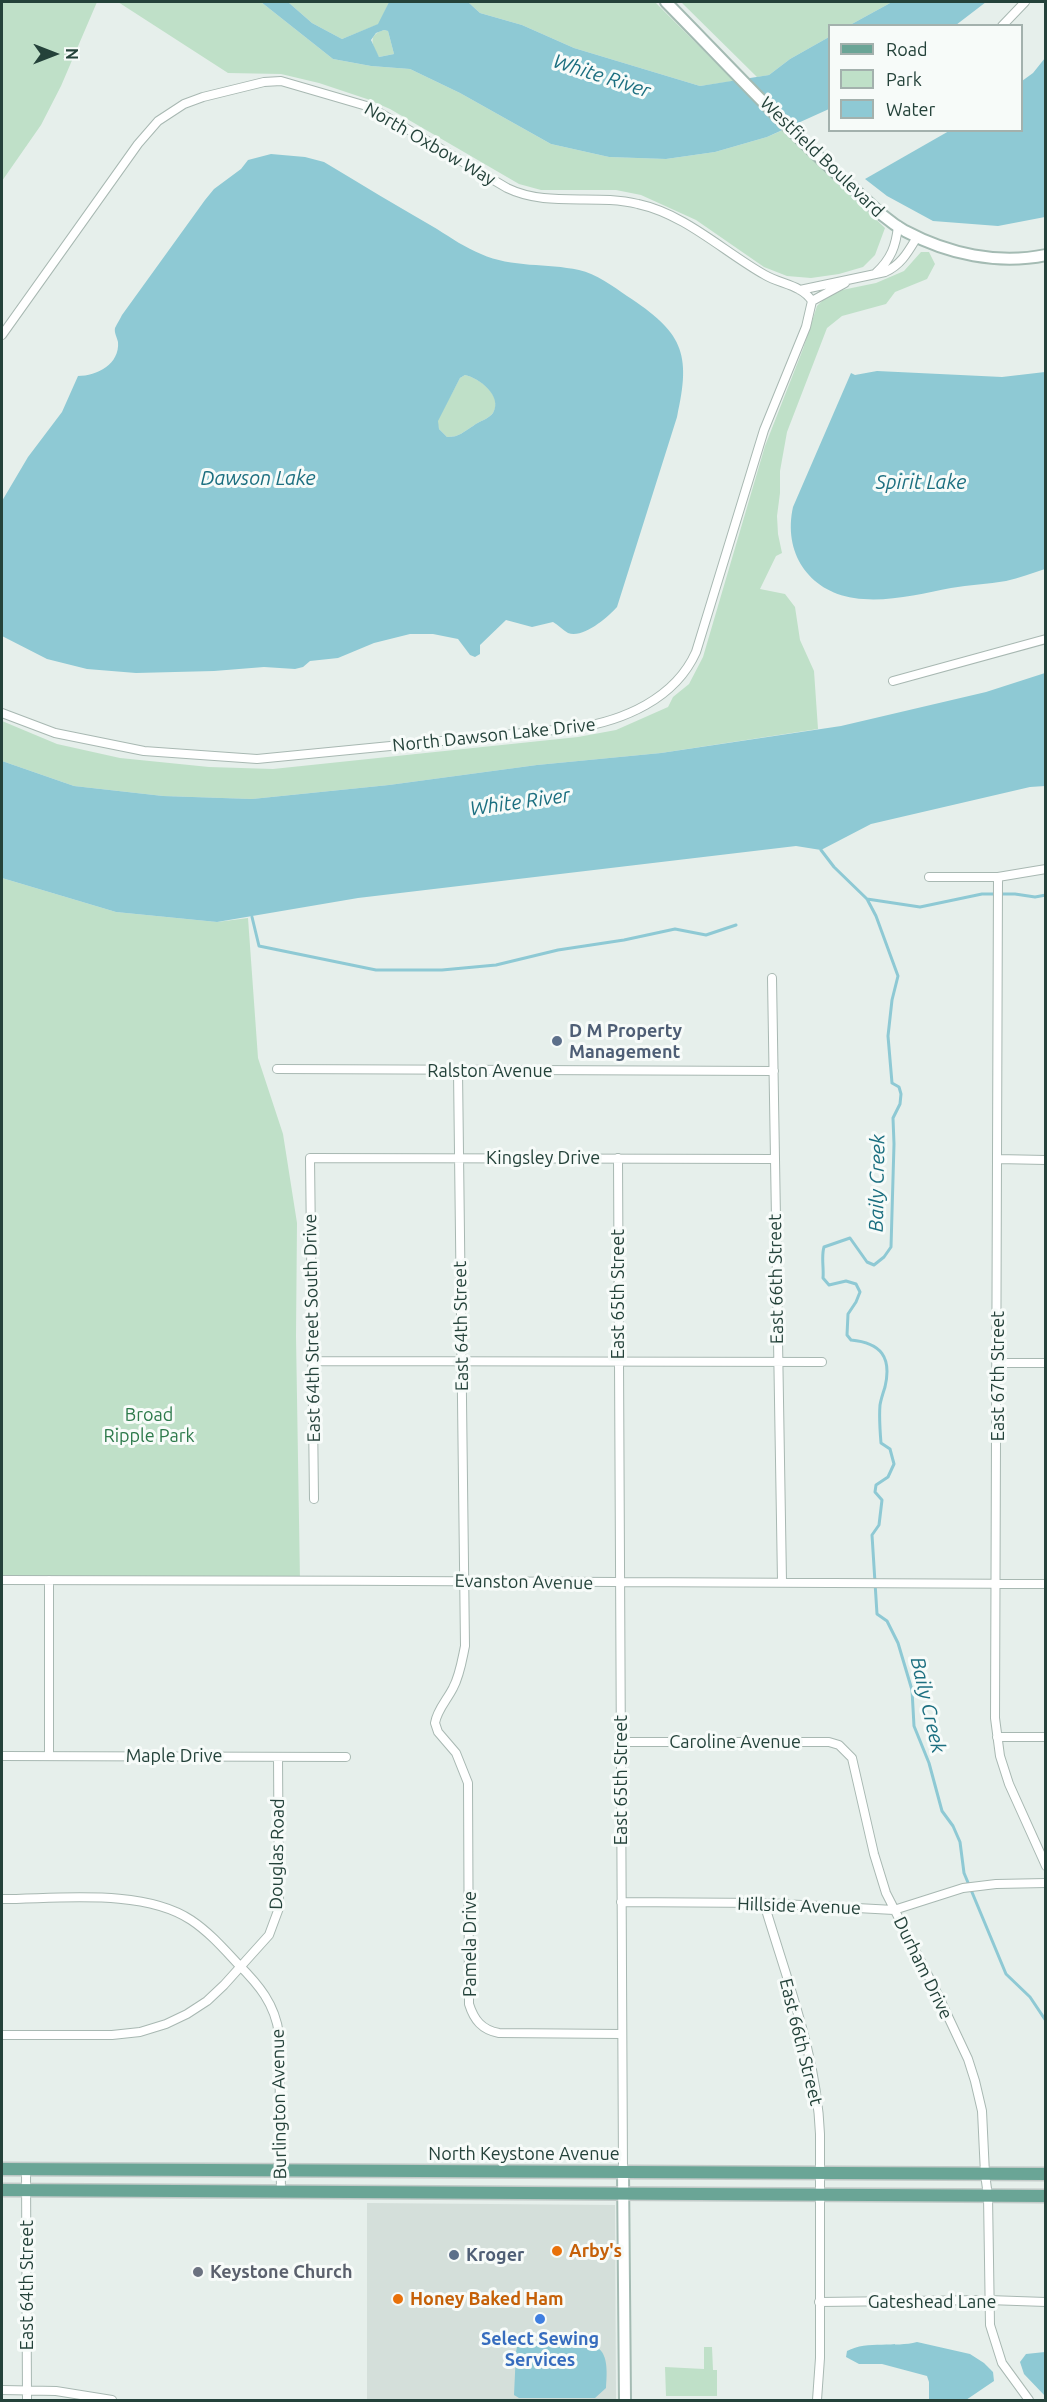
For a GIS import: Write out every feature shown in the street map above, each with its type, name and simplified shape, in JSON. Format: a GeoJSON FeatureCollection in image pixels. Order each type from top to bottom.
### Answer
{"type":"FeatureCollection","features":[{"type":"Feature","properties":{"kind":"main road","name":"North Keystone Avenue"},"geometry":{"type":"LineString","coordinates":[[2,2169],[623,2172],[819,2184],[986,2185],[1046,2196]]}},
{"type":"Feature","properties":{"kind":"main road","name":"North Keystone Avenue"},"geometry":{"type":"LineString","coordinates":[[2,2190],[623,2194],[819,2184],[986,2185],[1046,2174]]}},
{"type":"Feature","properties":{"kind":"street","name":"Westfield Boulevard"},"geometry":{"type":"LineString","coordinates":[[666,2],[819,159],[848,183],[869,205],[898,226],[917,237],[947,249],[981,256],[1018,258],[1046,255]]}},
{"type":"Feature","properties":{"kind":"street"},"geometry":{"type":"LineString","coordinates":[[1004,24],[1025,2]]}},
{"type":"Feature","properties":{"kind":"street","name":"North Oxbow Way"},"geometry":{"type":"LineString","coordinates":[[2,334],[138,144],[158,121],[173,110],[202,97],[272,81],[299,84],[370,107],[507,188],[525,196],[544,199],[614,200],[656,210],[687,226],[766,276],[800,290],[810,298]]}},
{"type":"Feature","properties":{"kind":"street"},"geometry":{"type":"LineString","coordinates":[[880,273],[892,254],[898,226]]}},
{"type":"Feature","properties":{"kind":"street"},"geometry":{"type":"LineString","coordinates":[[800,290],[895,268],[917,237]]}},
{"type":"Feature","properties":{"kind":"street"},"geometry":{"type":"LineString","coordinates":[[810,298],[849,280]]}},
{"type":"Feature","properties":{"kind":"street","name":"North Dawson Lake Drive"},"geometry":{"type":"LineString","coordinates":[[2,713],[55,733],[144,751],[257,759],[575,728],[606,723],[632,713],[666,690],[685,671],[696,652],[764,430],[806,327],[810,298]]}},
{"type":"Feature","properties":{"kind":"street"},"geometry":{"type":"LineString","coordinates":[[893,681],[1046,639]]}},
{"type":"Feature","properties":{"kind":"street"},"geometry":{"type":"LineString","coordinates":[[929,877],[998,877],[1046,869]]}},
{"type":"Feature","properties":{"kind":"street","name":"East 67th Street"},"geometry":{"type":"LineString","coordinates":[[998,877],[995,1718],[1000,1756],[1009,1784],[1046,1866]]}},
{"type":"Feature","properties":{"kind":"street","name":"East 66th Street"},"geometry":{"type":"LineString","coordinates":[[772,978],[782,1581]]}},
{"type":"Feature","properties":{"kind":"street","name":"Ralston Avenue"},"geometry":{"type":"LineString","coordinates":[[277,1069],[774,1071]]}},
{"type":"Feature","properties":{"kind":"street","name":"East 64th Street"},"geometry":{"type":"LineString","coordinates":[[459,1071],[464,1581]]}},
{"type":"Feature","properties":{"kind":"street","name":"Kingsley Drive"},"geometry":{"type":"LineString","coordinates":[[310,1158],[775,1159]]}},
{"type":"Feature","properties":{"kind":"street","name":"East 64th Street South Drive"},"geometry":{"type":"LineString","coordinates":[[310,1158],[314,1499]]}},
{"type":"Feature","properties":{"kind":"street","name":"East 65th Street"},"geometry":{"type":"LineString","coordinates":[[618,1158],[625,2400]]}},
{"type":"Feature","properties":{"kind":"street"},"geometry":{"type":"LineString","coordinates":[[997,1159],[1046,1160]]}},
{"type":"Feature","properties":{"kind":"street"},"geometry":{"type":"LineString","coordinates":[[313,1361],[822,1362]]}},
{"type":"Feature","properties":{"kind":"street"},"geometry":{"type":"LineString","coordinates":[[998,1362],[1046,1363]]}},
{"type":"Feature","properties":{"kind":"street","name":"Evanston Avenue"},"geometry":{"type":"LineString","coordinates":[[2,1580],[620,1583],[782,1581],[1046,1584]]}},
{"type":"Feature","properties":{"kind":"street"},"geometry":{"type":"LineString","coordinates":[[49,1756],[50,1580]]}},
{"type":"Feature","properties":{"kind":"street","name":"Pamela Drive"},"geometry":{"type":"LineString","coordinates":[[464,1581],[465,1646],[461,1668],[454,1687],[435,1718],[435,1727],[456,1753],[468,1783],[469,2004],[474,2016],[483,2027],[499,2033],[622,2034]]}},
{"type":"Feature","properties":{"kind":"street"},"geometry":{"type":"LineString","coordinates":[[997,1737],[1046,1737]]}},
{"type":"Feature","properties":{"kind":"street","name":"Caroline Avenue"},"geometry":{"type":"LineString","coordinates":[[620,1742],[826,1742],[839,1745],[848,1752]]}},
{"type":"Feature","properties":{"kind":"street","name":"Durham Drive"},"geometry":{"type":"LineString","coordinates":[[848,1752],[855,1767],[880,1876],[894,1910],[937,1993],[972,2070],[982,2111],[990,2325],[998,2354],[1029,2400]]}},
{"type":"Feature","properties":{"kind":"street","name":"Maple Drive"},"geometry":{"type":"LineString","coordinates":[[2,1756],[346,1757]]}},
{"type":"Feature","properties":{"kind":"street","name":"Douglas Road"},"geometry":{"type":"LineString","coordinates":[[2,2035],[117,2035],[149,2030],[171,2023],[199,2007],[241,1967],[269,1935],[279,1908],[278,1756]]}},
{"type":"Feature","properties":{"kind":"street","name":"Hillside Avenue"},"geometry":{"type":"LineString","coordinates":[[621,1902],[764,1903],[894,1910],[963,1888],[1046,1882]]}},
{"type":"Feature","properties":{"kind":"street","name":"Burlington Avenue"},"geometry":{"type":"LineString","coordinates":[[2,1899],[119,1899],[151,1903],[190,1919],[212,1936],[268,2000],[278,2027],[281,2192]]}},
{"type":"Feature","properties":{"kind":"street","name":"East 66th Street"},"geometry":{"type":"LineString","coordinates":[[764,1903],[814,2081],[820,2126],[820,2365],[817,2400]]}},
{"type":"Feature","properties":{"kind":"street","name":"East 64th Street"},"geometry":{"type":"LineString","coordinates":[[27,2169],[27,2400]]}},
{"type":"Feature","properties":{"kind":"street","name":"Gateshead Lane"},"geometry":{"type":"LineString","coordinates":[[819,2302],[988,2300],[1046,2302]]}},
{"type":"Feature","properties":{"kind":"street"},"geometry":{"type":"LineString","coordinates":[[2,2390],[69,2393],[112,2400]]}},
{"type":"Feature","properties":{"kind":"shaded area"},"geometry":{"type":"Polygon","coordinates":[[[367,2203],[615,2205],[616,2400],[367,2400],[367,2203]]]}},
{"type":"Feature","properties":{"kind":"green space"},"geometry":{"type":"Polygon","coordinates":[[[2,2],[97,2],[61,86],[41,125],[2,181],[2,2]]]}},
{"type":"Feature","properties":{"kind":"green space"},"geometry":{"type":"Polygon","coordinates":[[[118,2],[261,2],[333,59],[371,66],[410,69],[460,93],[551,144],[609,157],[666,159],[715,152],[783,130],[885,228],[875,255],[863,267],[839,274],[811,278],[787,276],[764,267],[696,220],[641,195],[616,190],[541,190],[519,184],[390,109],[367,99],[319,83],[281,74],[228,73],[118,2]]]}},
{"type":"Feature","properties":{"kind":"green space"},"geometry":{"type":"Polygon","coordinates":[[[288,2],[389,2],[379,24],[342,39],[312,23],[288,2]]]}},
{"type":"Feature","properties":{"kind":"green space"},"geometry":{"type":"Polygon","coordinates":[[[468,2],[655,2],[734,81],[700,86],[574,48],[522,25],[480,13],[468,2]]]}},
{"type":"Feature","properties":{"kind":"green space"},"geometry":{"type":"Polygon","coordinates":[[[681,2],[892,2],[852,24],[828,24],[828,38],[790,59],[769,75],[757,77],[681,2]]]}},
{"type":"Feature","properties":{"kind":"green space"},"geometry":{"type":"Polygon","coordinates":[[[384,30],[388,31],[394,54],[379,57],[372,41],[375,35],[384,30]]]}},
{"type":"Feature","properties":{"kind":"green space"},"geometry":{"type":"Polygon","coordinates":[[[921,252],[929,252],[935,264],[927,279],[895,292],[886,304],[842,316],[827,328],[787,432],[780,471],[777,516],[782,553],[776,556],[760,589],[785,594],[795,607],[800,640],[814,671],[818,729],[661,753],[537,765],[389,785],[252,799],[163,796],[74,786],[2,761],[2,721],[57,744],[120,758],[209,767],[273,769],[578,737],[616,730],[668,707],[673,697],[689,684],[703,657],[765,446],[803,349],[817,306],[825,298],[842,290],[876,283],[904,271],[921,252]]]}},
{"type":"Feature","properties":{"kind":"green space"},"geometry":{"type":"Polygon","coordinates":[[[465,375],[483,384],[493,394],[496,407],[489,417],[461,434],[447,437],[439,429],[437,421],[460,378],[465,375]]]}},
{"type":"Feature","properties":{"kind":"green space","name":"Broad Ripple Park"},"geometry":{"type":"Polygon","coordinates":[[[2,878],[116,912],[217,922],[248,918],[258,1058],[283,1134],[297,1223],[296,1336],[300,1581],[2,1580],[2,878]]]}},
{"type":"Feature","properties":{"kind":"green space"},"geometry":{"type":"Polygon","coordinates":[[[704,2347],[712,2347],[713,2370],[717,2370],[717,2396],[666,2396],[665,2367],[704,2369],[704,2347]]]}},
{"type":"Feature","properties":{"kind":"water","name":"White River"},"geometry":{"type":"Polygon","coordinates":[[[261,2],[288,2],[312,23],[342,39],[378,24],[389,2],[468,2],[480,13],[522,25],[574,48],[700,86],[769,75],[790,59],[828,38],[828,109],[767,137],[715,152],[666,159],[609,157],[551,144],[460,93],[410,69],[371,66],[333,59],[261,2]],[[388,31],[376,33],[371,40],[379,57],[394,54],[388,31]]]}},
{"type":"Feature","properties":{"kind":"water"},"geometry":{"type":"Polygon","coordinates":[[[892,2],[986,2],[957,24],[852,24],[892,2]]]}},
{"type":"Feature","properties":{"kind":"water"},"geometry":{"type":"Polygon","coordinates":[[[1045,58],[1045,217],[998,226],[933,221],[887,196],[865,179],[947,132],[1023,132],[1023,80],[1033,73],[1045,58]]]}},
{"type":"Feature","properties":{"kind":"water","name":"Dawson Lake"},"geometry":{"type":"Polygon","coordinates":[[[271,154],[305,157],[324,162],[481,254],[517,263],[579,270],[598,277],[646,309],[671,333],[682,360],[683,376],[677,417],[617,607],[601,621],[588,630],[574,634],[568,633],[553,622],[532,627],[506,620],[480,645],[480,654],[475,657],[470,655],[458,639],[433,634],[410,634],[374,643],[338,658],[310,661],[303,667],[295,669],[264,667],[136,673],[87,669],[47,659],[2,636],[2,501],[28,457],[62,412],[78,376],[100,371],[115,357],[118,342],[115,328],[122,315],[205,200],[214,189],[241,169],[248,160],[271,154]],[[465,375],[460,378],[438,421],[439,429],[447,437],[461,434],[493,413],[495,400],[492,394],[483,384],[465,375]]]}},
{"type":"Feature","properties":{"kind":"water","name":"Spirit Lake"},"geometry":{"type":"Polygon","coordinates":[[[877,371],[1002,377],[1045,372],[1045,569],[1006,581],[903,597],[866,599],[838,594],[824,587],[802,567],[792,539],[793,507],[851,373],[855,375],[877,371]]]}},
{"type":"Feature","properties":{"kind":"water","name":"White River"},"geometry":{"type":"Polygon","coordinates":[[[1045,673],[1045,786],[1030,787],[871,824],[821,850],[796,846],[358,898],[217,922],[116,912],[2,878],[2,761],[74,786],[163,796],[252,799],[389,785],[537,765],[661,753],[841,726],[986,692],[1045,673]]]}},
{"type":"Feature","properties":{"kind":"water"},"geometry":{"type":"Polygon","coordinates":[[[917,2342],[970,2354],[993,2372],[994,2381],[966,2400],[929,2400],[927,2376],[882,2364],[859,2364],[846,2357],[847,2351],[864,2346],[917,2342]]]}},
{"type":"Feature","properties":{"kind":"water"},"geometry":{"type":"Polygon","coordinates":[[[522,2345],[594,2346],[605,2358],[606,2388],[595,2398],[519,2398],[514,2395],[516,2352],[517,2347],[522,2345]]]}},
{"type":"Feature","properties":{"kind":"water"},"geometry":{"type":"Polygon","coordinates":[[[1046,2352],[1045,2396],[1024,2374],[1020,2362],[1026,2354],[1046,2352]]]}},
{"type":"Feature","properties":{"kind":"waterway","name":"Baily Creek"},"geometry":{"type":"LineString","coordinates":[[821,850],[834,867],[867,899],[876,916],[898,976],[892,1000],[888,1036],[892,1083],[899,1087],[901,1094],[900,1104],[893,1118],[891,1247],[874,1265],[867,1262],[850,1238],[824,1247],[823,1255],[823,1278],[829,1285],[846,1281],[856,1284],[860,1292],[848,1314],[847,1335],[851,1340],[877,1348],[882,1353],[887,1367],[880,1405],[881,1443],[890,1449],[894,1464],[888,1477],[876,1485],[875,1492],[882,1500],[879,1525],[872,1535],[877,1614],[887,1621],[898,1643],[912,1690],[914,1726],[929,1763],[942,1811],[953,1826],[960,1842],[964,1873],[1006,1974],[1030,1997],[1046,2021]]}},
{"type":"Feature","properties":{"kind":"waterway"},"geometry":{"type":"LineString","coordinates":[[867,899],[920,907],[982,894],[1015,894],[1035,897],[1046,895]]}},
{"type":"Feature","properties":{"kind":"waterway"},"geometry":{"type":"LineString","coordinates":[[252,917],[259,946],[376,970],[442,970],[496,965],[558,950],[624,940],[675,929],[706,935],[736,925]]}},
{"type":"Feature","properties":{"kind":"place","name":"D M Property Management"},"geometry":{"type":"Point","coordinates":[557,1041]}},
{"type":"Feature","properties":{"kind":"place","name":"Arby's"},"geometry":{"type":"Point","coordinates":[557,2251]}},
{"type":"Feature","properties":{"kind":"place","name":"Kroger"},"geometry":{"type":"Point","coordinates":[454,2255]}},
{"type":"Feature","properties":{"kind":"place","name":"Keystone Church"},"geometry":{"type":"Point","coordinates":[198,2272]}},
{"type":"Feature","properties":{"kind":"place","name":"Honey Baked Ham"},"geometry":{"type":"Point","coordinates":[398,2299]}},
{"type":"Feature","properties":{"kind":"place","name":"Select Sewing Services"},"geometry":{"type":"Point","coordinates":[540,2319]}}]}
